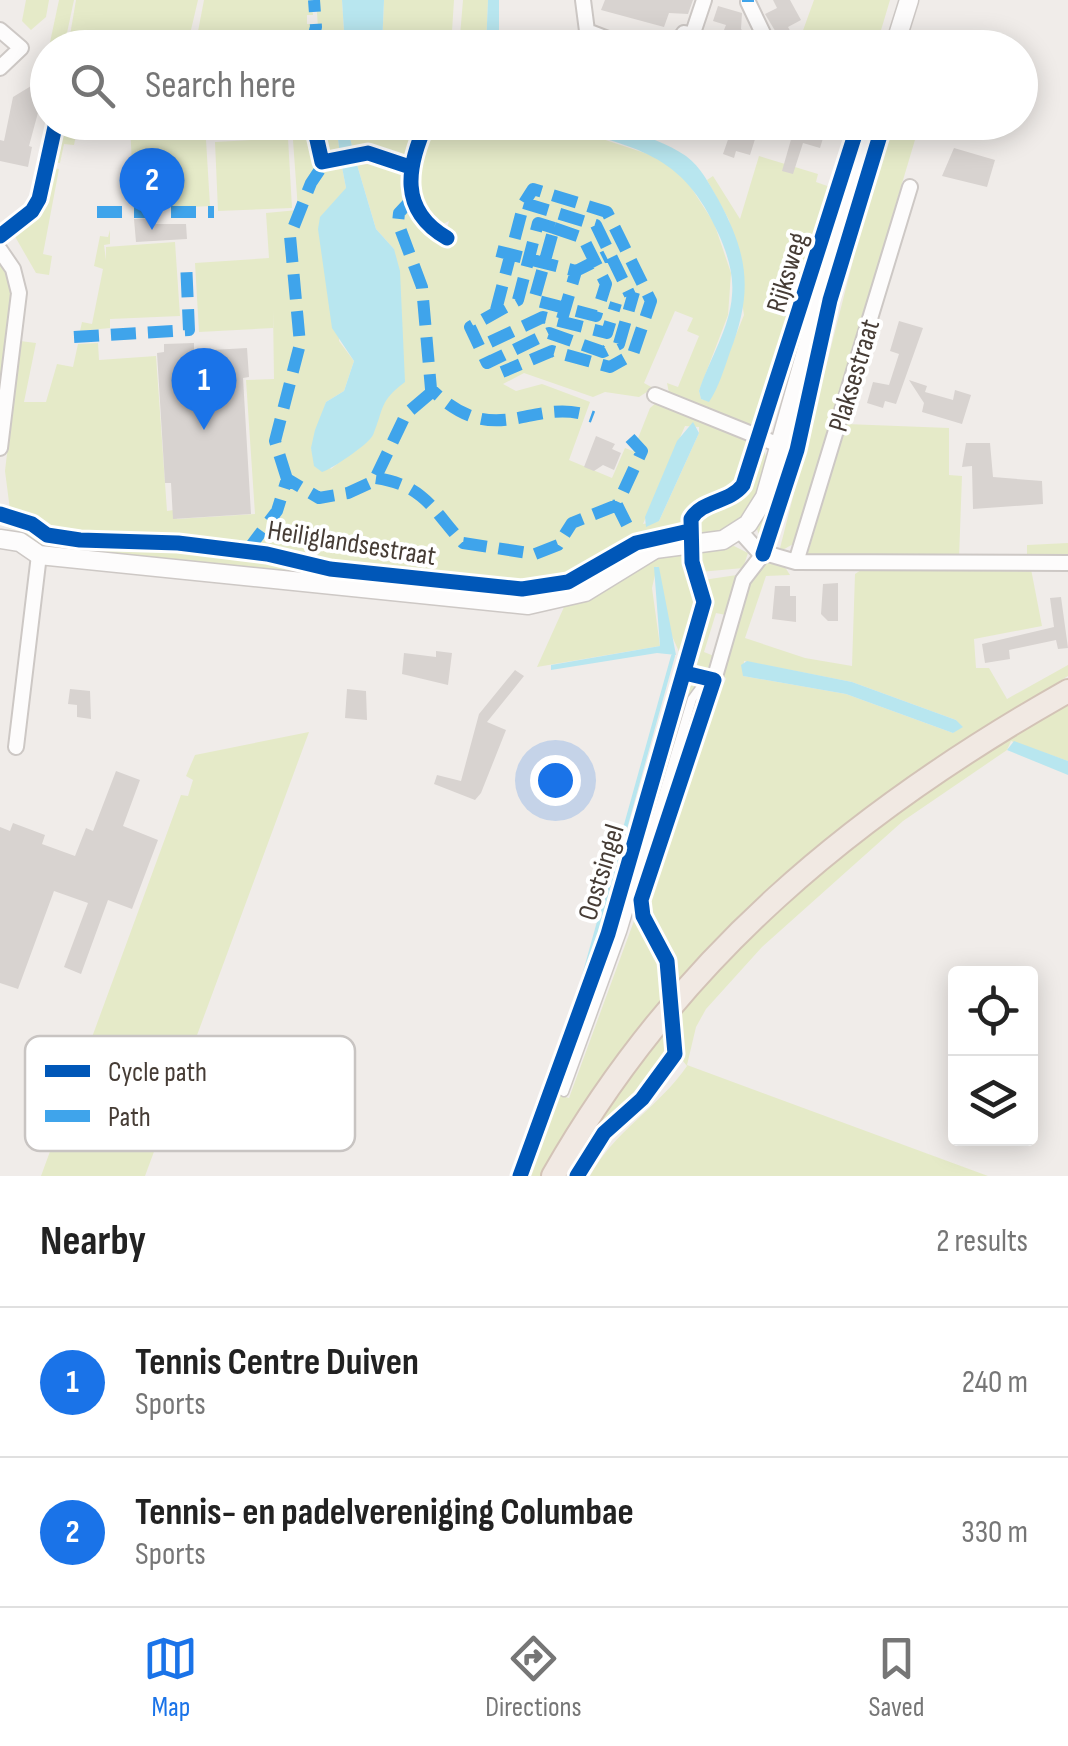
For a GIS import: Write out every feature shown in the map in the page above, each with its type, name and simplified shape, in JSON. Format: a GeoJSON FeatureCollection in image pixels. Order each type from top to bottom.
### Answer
{"type":"FeatureCollection","features":[{"type":"Feature","properties":{"kind":"main road"},"geometry":{"type":"LineString","coordinates":[[554,1176],[604,1095],[665,1014],[793,880],[874,813],[1068,691]]}},
{"type":"Feature","properties":{"kind":"street"},"geometry":{"type":"LineString","coordinates":[[582,0],[586,30]]}},
{"type":"Feature","properties":{"kind":"street"},"geometry":{"type":"LineString","coordinates":[[694,30],[704,0]]}},
{"type":"Feature","properties":{"kind":"street"},"geometry":{"type":"LineString","coordinates":[[899,30],[908,0]]}},
{"type":"Feature","properties":{"kind":"street"},"geometry":{"type":"LineString","coordinates":[[750,1],[762,30]]}},
{"type":"Feature","properties":{"kind":"street"},"geometry":{"type":"LineString","coordinates":[[0,30],[21,48],[0,68]]}},
{"type":"Feature","properties":{"kind":"street","name":"Rijksweg"},"geometry":{"type":"LineString","coordinates":[[740,532],[761,507],[866,140]]}},
{"type":"Feature","properties":{"kind":"street","name":"Plaksestraat"},"geometry":{"type":"LineString","coordinates":[[796,562],[910,187]]}},
{"type":"Feature","properties":{"kind":"street"},"geometry":{"type":"LineString","coordinates":[[0,250],[13,269],[19,293],[0,448]]}},
{"type":"Feature","properties":{"kind":"street"},"geometry":{"type":"LineString","coordinates":[[655,394],[778,446]]}},
{"type":"Feature","properties":{"kind":"street"},"geometry":{"type":"LineString","coordinates":[[740,532],[764,554],[796,562],[1068,563]]}},
{"type":"Feature","properties":{"kind":"street","name":"Heiliglandsestraat"},"geometry":{"type":"LineString","coordinates":[[0,538],[20,542],[39,555],[528,605],[585,592],[655,549],[713,542],[740,532]]}},
{"type":"Feature","properties":{"kind":"street"},"geometry":{"type":"LineString","coordinates":[[714,680],[743,580],[764,554]]}},
{"type":"Feature","properties":{"kind":"street"},"geometry":{"type":"LineString","coordinates":[[16,748],[39,555]]}},
{"type":"Feature","properties":{"kind":"lane"},"geometry":{"type":"LineString","coordinates":[[564,1092],[626,920],[692,699],[703,684],[714,680]]}},
{"type":"Feature","properties":{"kind":"green space"},"geometry":{"type":"Polygon","coordinates":[[[26,0],[49,0],[46,17],[31,30],[22,21],[26,0]]]}},
{"type":"Feature","properties":{"kind":"green space"},"geometry":{"type":"Polygon","coordinates":[[[59,0],[74,0],[68,30],[53,30],[59,0]]]}},
{"type":"Feature","properties":{"kind":"green space"},"geometry":{"type":"Polygon","coordinates":[[[76,0],[198,0],[191,30],[71,30],[76,0]]]}},
{"type":"Feature","properties":{"kind":"green space"},"geometry":{"type":"Polygon","coordinates":[[[204,0],[312,0],[313,15],[307,15],[307,24],[314,24],[312,30],[198,30],[204,0]]]}},
{"type":"Feature","properties":{"kind":"green space"},"geometry":{"type":"Polygon","coordinates":[[[316,0],[342,0],[344,30],[317,30],[316,0]]]}},
{"type":"Feature","properties":{"kind":"green space"},"geometry":{"type":"Polygon","coordinates":[[[384,0],[454,0],[452,30],[383,30],[384,0]]]}},
{"type":"Feature","properties":{"kind":"green space"},"geometry":{"type":"Polygon","coordinates":[[[463,0],[488,0],[487,30],[460,30],[463,0]]]}},
{"type":"Feature","properties":{"kind":"green space"},"geometry":{"type":"Polygon","coordinates":[[[814,0],[890,0],[881,30],[803,30],[814,0]]]}},
{"type":"Feature","properties":{"kind":"green space"},"geometry":{"type":"Polygon","coordinates":[[[54,140],[75,140],[74,145],[64,144],[60,163],[50,162],[54,140]]]}},
{"type":"Feature","properties":{"kind":"green space"},"geometry":{"type":"Polygon","coordinates":[[[131,140],[206,140],[210,206],[134,210],[131,140]]]}},
{"type":"Feature","properties":{"kind":"green space"},"geometry":{"type":"Polygon","coordinates":[[[288,140],[292,208],[218,211],[215,142],[288,140]]]}},
{"type":"Feature","properties":{"kind":"green space"},"geometry":{"type":"Polygon","coordinates":[[[293,140],[316,140],[324,166],[341,162],[346,188],[339,341],[354,361],[344,391],[326,402],[311,449],[331,469],[372,436],[378,410],[390,393],[394,249],[376,229],[355,158],[374,156],[404,169],[413,214],[442,247],[449,221],[439,226],[426,217],[415,192],[418,163],[427,140],[605,140],[660,158],[683,175],[714,223],[731,273],[728,315],[699,391],[701,399],[709,401],[744,315],[729,220],[707,180],[713,176],[740,219],[759,156],[818,174],[816,182],[833,188],[756,429],[669,393],[667,383],[678,387],[699,336],[687,331],[693,318],[675,311],[644,383],[653,388],[639,397],[605,392],[593,397],[524,373],[503,384],[516,391],[542,384],[590,402],[569,460],[612,478],[625,448],[633,451],[650,408],[657,402],[755,440],[736,486],[725,496],[696,507],[685,528],[644,535],[555,580],[509,585],[179,538],[116,540],[64,535],[10,510],[5,471],[20,341],[36,343],[24,402],[46,402],[57,364],[73,367],[78,344],[98,343],[99,360],[156,356],[167,511],[174,510],[177,519],[255,514],[246,380],[274,379],[273,310],[273,328],[199,332],[195,263],[269,258],[266,213],[298,210],[293,140]],[[685,426],[643,524],[659,521],[699,427],[685,426]]]}},
{"type":"Feature","properties":{"kind":"green space"},"geometry":{"type":"Polygon","coordinates":[[[319,140],[338,140],[340,155],[323,157],[319,140]]]}},
{"type":"Feature","properties":{"kind":"green space"},"geometry":{"type":"Polygon","coordinates":[[[351,140],[416,140],[406,163],[366,149],[353,151],[351,140]]]}},
{"type":"Feature","properties":{"kind":"green space"},"geometry":{"type":"Polygon","coordinates":[[[887,140],[915,140],[795,543],[779,552],[887,140]]]}},
{"type":"Feature","properties":{"kind":"green space"},"geometry":{"type":"Polygon","coordinates":[[[49,167],[59,169],[43,254],[52,256],[49,275],[36,273],[13,233],[38,209],[49,167]]]}},
{"type":"Feature","properties":{"kind":"green space"},"geometry":{"type":"Polygon","coordinates":[[[110,230],[110,244],[104,245],[106,260],[106,247],[175,242],[180,316],[110,319],[110,328],[80,331],[82,322],[92,324],[103,269],[94,266],[100,236],[108,237],[110,230]]]}},
{"type":"Feature","properties":{"kind":"green space"},"geometry":{"type":"Polygon","coordinates":[[[0,261],[7,278],[11,314],[0,410],[0,261]]]}},
{"type":"Feature","properties":{"kind":"green space"},"geometry":{"type":"Polygon","coordinates":[[[846,424],[949,428],[949,475],[962,476],[959,558],[807,556],[846,424]]]}},
{"type":"Feature","properties":{"kind":"green space"},"geometry":{"type":"Polygon","coordinates":[[[760,445],[766,467],[752,505],[728,527],[694,538],[698,512],[739,494],[760,445]]]}},
{"type":"Feature","properties":{"kind":"green space"},"geometry":{"type":"Polygon","coordinates":[[[785,450],[794,453],[764,546],[756,527],[785,450]]]}},
{"type":"Feature","properties":{"kind":"green space"},"geometry":{"type":"Polygon","coordinates":[[[0,518],[62,543],[115,548],[179,546],[462,592],[43,547],[24,532],[8,528],[0,518]]]}},
{"type":"Feature","properties":{"kind":"green space"},"geometry":{"type":"Polygon","coordinates":[[[1068,543],[1068,559],[1027,559],[1027,545],[1068,543]]]}},
{"type":"Feature","properties":{"kind":"green space"},"geometry":{"type":"Polygon","coordinates":[[[734,546],[748,553],[743,568],[700,572],[695,552],[734,546]]]}},
{"type":"Feature","properties":{"kind":"green space"},"geometry":{"type":"Polygon","coordinates":[[[687,554],[699,614],[680,654],[668,627],[657,566],[652,588],[660,646],[537,667],[564,607],[652,557],[687,554]]]}},
{"type":"Feature","properties":{"kind":"green space"},"geometry":{"type":"Polygon","coordinates":[[[765,560],[783,564],[790,575],[766,576],[745,638],[805,658],[852,666],[855,574],[861,570],[1031,569],[1042,626],[974,639],[976,668],[989,668],[1007,699],[1068,665],[1068,676],[972,736],[848,824],[683,981],[674,981],[649,917],[646,895],[715,684],[723,685],[726,679],[722,673],[750,576],[765,560]],[[744,661],[743,676],[846,694],[953,733],[960,726],[956,720],[852,682],[744,661]]]}},
{"type":"Feature","properties":{"kind":"green space"},"geometry":{"type":"Polygon","coordinates":[[[737,575],[726,615],[716,613],[704,652],[714,656],[705,674],[690,670],[706,604],[703,580],[737,575]]]}},
{"type":"Feature","properties":{"kind":"green space"},"geometry":{"type":"Polygon","coordinates":[[[695,677],[697,684],[688,697],[619,930],[559,1095],[569,1098],[638,910],[660,951],[667,1000],[545,1176],[526,1176],[612,927],[685,681],[695,677]]]}},
{"type":"Feature","properties":{"kind":"green space"},"geometry":{"type":"Polygon","coordinates":[[[699,694],[707,694],[639,889],[696,700],[699,694]]]}},
{"type":"Feature","properties":{"kind":"green space"},"geometry":{"type":"Polygon","coordinates":[[[1068,702],[1068,761],[1011,741],[1007,750],[903,821],[762,947],[706,1009],[696,1027],[687,1065],[988,1176],[590,1176],[611,1146],[687,1066],[679,1056],[679,1010],[769,912],[916,792],[1068,702]]]}},
{"type":"Feature","properties":{"kind":"green space"},"geometry":{"type":"Polygon","coordinates":[[[309,732],[197,1036],[92,1036],[181,795],[188,796],[193,780],[186,776],[195,755],[309,732]]]}},
{"type":"Feature","properties":{"kind":"green space"},"geometry":{"type":"Polygon","coordinates":[[[670,1030],[670,1047],[658,1076],[601,1133],[591,1128],[661,1031],[670,1030]]]}},
{"type":"Feature","properties":{"kind":"green space"},"geometry":{"type":"Polygon","coordinates":[[[50,1151],[154,1151],[145,1176],[41,1176],[50,1151]]]}},
{"type":"Feature","properties":{"kind":"water"},"geometry":{"type":"Polygon","coordinates":[[[342,0],[384,0],[383,30],[344,30],[342,0]]]}},
{"type":"Feature","properties":{"kind":"water"},"geometry":{"type":"Polygon","coordinates":[[[488,0],[499,0],[499,30],[487,30],[488,0]]]}},
{"type":"Feature","properties":{"kind":"water"},"geometry":{"type":"Polygon","coordinates":[[[338,140],[351,140],[353,151],[340,155],[338,140]]]}},
{"type":"Feature","properties":{"kind":"water"},"geometry":{"type":"Polygon","coordinates":[[[609,140],[656,140],[686,156],[718,199],[736,239],[744,274],[742,311],[721,378],[709,402],[701,399],[699,391],[730,307],[731,272],[725,249],[705,207],[689,185],[672,169],[632,147],[609,140]]]}},
{"type":"Feature","properties":{"kind":"water"},"geometry":{"type":"Polygon","coordinates":[[[355,158],[376,229],[394,249],[400,271],[405,382],[386,400],[370,439],[322,472],[314,466],[311,448],[315,430],[326,402],[344,391],[354,361],[332,328],[318,229],[320,217],[346,188],[341,162],[355,158]]]}},
{"type":"Feature","properties":{"kind":"water"},"geometry":{"type":"Polygon","coordinates":[[[693,422],[699,433],[659,521],[646,527],[645,517],[677,441],[693,422]]]}},
{"type":"Feature","properties":{"kind":"water"},"geometry":{"type":"Polygon","coordinates":[[[654,567],[659,567],[676,655],[657,653],[551,670],[551,665],[660,646],[654,567]]]}},
{"type":"Feature","properties":{"kind":"water"},"geometry":{"type":"Polygon","coordinates":[[[747,661],[852,682],[956,720],[963,727],[953,733],[846,694],[743,676],[741,665],[747,661]]]}},
{"type":"Feature","properties":{"kind":"water"},"geometry":{"type":"Polygon","coordinates":[[[1014,741],[1068,761],[1068,775],[1007,750],[1014,741]]]}},
{"type":"Feature","properties":{"kind":"building"},"geometry":{"type":"Polygon","coordinates":[[[605,0],[693,0],[688,14],[669,13],[664,27],[601,10],[605,0]]]}},
{"type":"Feature","properties":{"kind":"building"},"geometry":{"type":"Polygon","coordinates":[[[773,0],[790,0],[801,20],[788,27],[790,30],[775,30],[765,14],[777,8],[773,0]]]}},
{"type":"Feature","properties":{"kind":"building"},"geometry":{"type":"Polygon","coordinates":[[[718,6],[742,13],[742,30],[724,30],[726,25],[713,21],[718,6]]]}},
{"type":"Feature","properties":{"kind":"building"},"geometry":{"type":"Polygon","coordinates":[[[30,87],[32,147],[28,167],[0,161],[0,140],[4,141],[13,97],[30,87]]]}},
{"type":"Feature","properties":{"kind":"building"},"geometry":{"type":"Polygon","coordinates":[[[728,140],[755,140],[750,155],[736,151],[734,158],[723,154],[728,140]]]}},
{"type":"Feature","properties":{"kind":"building"},"geometry":{"type":"Polygon","coordinates":[[[791,140],[822,140],[820,148],[803,143],[793,174],[782,171],[791,140]]]}},
{"type":"Feature","properties":{"kind":"building"},"geometry":{"type":"Polygon","coordinates":[[[954,148],[995,160],[987,187],[942,176],[954,148]]]}},
{"type":"Feature","properties":{"kind":"building"},"geometry":{"type":"Polygon","coordinates":[[[155,218],[156,224],[186,224],[187,239],[136,242],[134,219],[155,218]]]}},
{"type":"Feature","properties":{"kind":"building"},"geometry":{"type":"Polygon","coordinates":[[[899,321],[923,328],[896,404],[885,401],[883,408],[867,403],[873,382],[889,385],[899,354],[890,351],[899,321]]]}},
{"type":"Feature","properties":{"kind":"building"},"geometry":{"type":"Polygon","coordinates":[[[194,343],[194,351],[247,348],[249,377],[243,378],[251,514],[173,519],[171,483],[165,483],[157,353],[164,352],[164,344],[194,343]]]}},
{"type":"Feature","properties":{"kind":"building"},"geometry":{"type":"Polygon","coordinates":[[[909,380],[927,386],[925,392],[953,400],[955,390],[971,395],[962,424],[922,412],[924,403],[909,380]]]}},
{"type":"Feature","properties":{"kind":"building"},"geometry":{"type":"Polygon","coordinates":[[[596,436],[615,444],[612,449],[621,453],[614,470],[603,465],[594,471],[584,467],[596,436]]]}},
{"type":"Feature","properties":{"kind":"building"},"geometry":{"type":"Polygon","coordinates":[[[966,443],[990,443],[993,477],[1042,481],[1043,504],[973,509],[972,466],[962,467],[966,443]]]}},
{"type":"Feature","properties":{"kind":"building"},"geometry":{"type":"Polygon","coordinates":[[[838,583],[838,621],[828,621],[821,614],[823,584],[838,583]]]}},
{"type":"Feature","properties":{"kind":"building"},"geometry":{"type":"Polygon","coordinates":[[[775,586],[790,586],[790,596],[796,596],[796,622],[772,619],[775,586]]]}},
{"type":"Feature","properties":{"kind":"building"},"geometry":{"type":"Polygon","coordinates":[[[1061,597],[1068,648],[1058,649],[1056,640],[1009,650],[1010,659],[985,663],[982,644],[1054,627],[1050,598],[1061,597]]]}},
{"type":"Feature","properties":{"kind":"building"},"geometry":{"type":"Polygon","coordinates":[[[436,651],[452,653],[448,685],[402,674],[404,653],[436,657],[436,651]]]}},
{"type":"Feature","properties":{"kind":"building"},"geometry":{"type":"Polygon","coordinates":[[[515,670],[524,676],[487,722],[506,730],[481,793],[475,800],[434,784],[437,775],[461,781],[479,714],[515,670]]]}},
{"type":"Feature","properties":{"kind":"building"},"geometry":{"type":"Polygon","coordinates":[[[70,689],[90,691],[91,719],[77,717],[77,705],[68,704],[70,689]]]}},
{"type":"Feature","properties":{"kind":"building"},"geometry":{"type":"Polygon","coordinates":[[[347,689],[366,691],[367,720],[345,718],[347,689]]]}},
{"type":"Feature","properties":{"kind":"building"},"geometry":{"type":"Polygon","coordinates":[[[116,771],[140,780],[123,826],[158,840],[132,909],[108,900],[81,974],[64,967],[88,903],[54,891],[18,989],[0,983],[0,827],[10,831],[13,823],[45,835],[42,844],[75,856],[86,828],[93,831],[116,771]]]}},
{"type":"Feature","properties":{"kind":"waterway"},"geometry":{"type":"LineString","coordinates":[[545,1087],[580,990],[673,656]]}},
{"type":"Feature","properties":{"kind":"marked path"},"geometry":{"type":"LineString","coordinates":[[314,0],[315,30]]}},
{"type":"Feature","properties":{"kind":"marked path"},"geometry":{"type":"LineString","coordinates":[[287,479],[275,441],[300,344],[290,236],[311,183],[325,162]]}},
{"type":"Feature","properties":{"kind":"marked path"},"geometry":{"type":"LineString","coordinates":[[496,310],[524,203],[533,189],[607,212],[651,301],[633,354],[610,367],[552,351],[502,372]]}},
{"type":"Feature","properties":{"kind":"marked path"},"geometry":{"type":"LineString","coordinates":[[412,199],[399,213],[398,223],[422,287],[431,389],[454,408],[476,418],[514,419],[551,412],[593,417]]}},
{"type":"Feature","properties":{"kind":"marked path"},"geometry":{"type":"LineString","coordinates":[[524,203],[596,225],[630,295]]}},
{"type":"Feature","properties":{"kind":"marked path"},"geometry":{"type":"LineString","coordinates":[[97,212],[214,212]]}},
{"type":"Feature","properties":{"kind":"marked path"},"geometry":{"type":"LineString","coordinates":[[554,228],[538,223],[518,300],[470,327],[487,363],[549,333],[603,352],[619,344],[634,292]]}},
{"type":"Feature","properties":{"kind":"marked path"},"geometry":{"type":"LineString","coordinates":[[554,228],[583,238],[606,284],[596,316],[534,300],[554,228]]}},
{"type":"Feature","properties":{"kind":"marked path"},"geometry":{"type":"LineString","coordinates":[[497,251],[576,271],[606,256]]}},
{"type":"Feature","properties":{"kind":"marked path"},"geometry":{"type":"LineString","coordinates":[[74,337],[189,330],[186,261]]}},
{"type":"Feature","properties":{"kind":"marked path"},"geometry":{"type":"LineString","coordinates":[[562,319],[576,271]]}},
{"type":"Feature","properties":{"kind":"marked path"},"geometry":{"type":"LineString","coordinates":[[490,342],[543,317],[607,333],[616,303]]}},
{"type":"Feature","properties":{"kind":"marked path"},"geometry":{"type":"LineString","coordinates":[[247,551],[277,511],[287,479],[319,498],[348,493],[374,481],[406,414],[433,391]]}},
{"type":"Feature","properties":{"kind":"marked path"},"geometry":{"type":"LineString","coordinates":[[630,438],[642,451],[617,505],[636,543]]}},
{"type":"Feature","properties":{"kind":"marked path"},"geometry":{"type":"LineString","coordinates":[[376,478],[417,493],[463,543],[535,554],[558,545],[572,523],[617,505]]}},
{"type":"Feature","properties":{"kind":"cycle path"},"geometry":{"type":"LineString","coordinates":[[0,236],[32,211],[39,199],[52,140]]}},
{"type":"Feature","properties":{"kind":"cycle path"},"geometry":{"type":"LineString","coordinates":[[317,140],[322,162],[368,153],[410,167]]}},
{"type":"Feature","properties":{"kind":"cycle path"},"geometry":{"type":"LineString","coordinates":[[420,140],[412,171],[414,201],[431,227],[447,238]]}},
{"type":"Feature","properties":{"kind":"cycle path","name":"Oostsingel"},"geometry":{"type":"LineString","coordinates":[[520,1176],[608,934],[704,602],[692,562],[691,519],[702,508],[743,485],[853,140]]}},
{"type":"Feature","properties":{"kind":"cycle path"},"geometry":{"type":"LineString","coordinates":[[763,554],[797,450],[830,300],[879,140]]}},
{"type":"Feature","properties":{"kind":"cycle path"},"geometry":{"type":"LineString","coordinates":[[0,514],[32,524],[47,535],[80,540],[178,543],[267,554],[330,569],[522,589],[568,582],[636,543],[689,531]]}},
{"type":"Feature","properties":{"kind":"cycle path"},"geometry":{"type":"LineString","coordinates":[[577,1176],[604,1133],[642,1099],[675,1054],[667,961],[643,916],[641,900],[714,680],[685,673]]}},
{"type":"Feature","properties":{"kind":"place","name":"Tennis- en padelvereniging Columbae"},"geometry":{"type":"Point","coordinates":[152,230]}},
{"type":"Feature","properties":{"kind":"place","name":"Tennis Centre Duiven"},"geometry":{"type":"Point","coordinates":[204,430]}}]}
